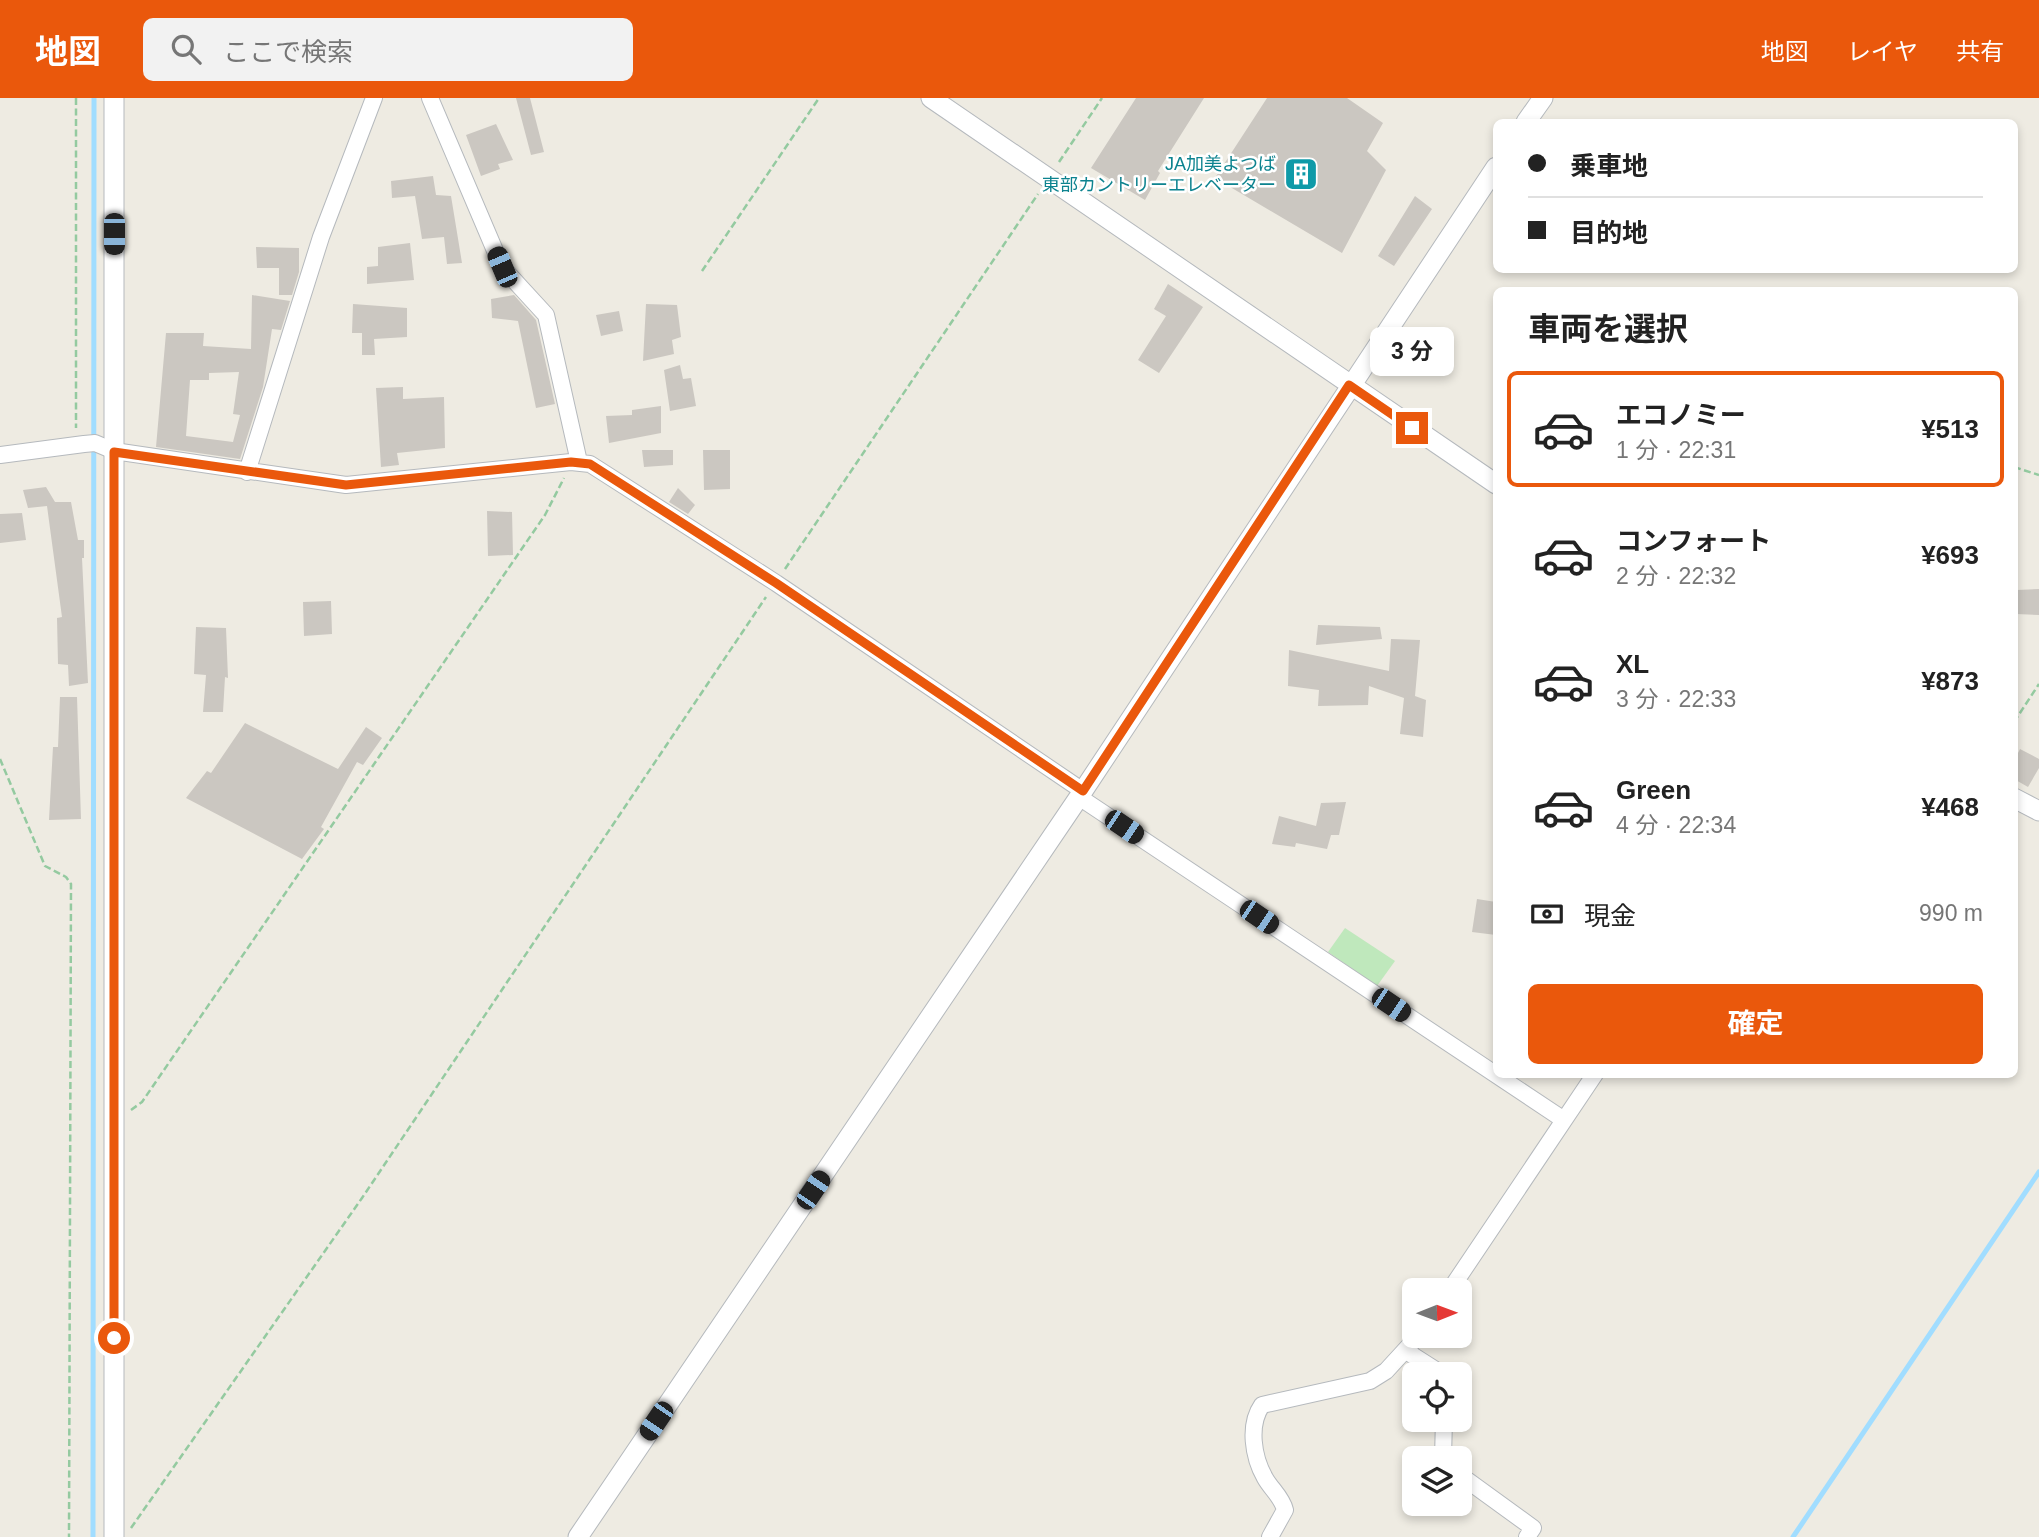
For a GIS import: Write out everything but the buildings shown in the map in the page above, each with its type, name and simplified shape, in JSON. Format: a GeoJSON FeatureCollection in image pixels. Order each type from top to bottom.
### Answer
{"type":"FeatureCollection","features":[{"type":"Feature","properties":{"kind":"street"},"geometry":{"type":"LineString","coordinates":[[114,98],[114,1535]]}},
{"type":"Feature","properties":{"kind":"street"},"geometry":{"type":"LineString","coordinates":[[247,472],[321,237],[374,98]]}},
{"type":"Feature","properties":{"kind":"street"},"geometry":{"type":"LineString","coordinates":[[430,98],[502,267],[546,315],[575,462]]}},
{"type":"Feature","properties":{"kind":"street"},"geometry":{"type":"LineString","coordinates":[[930,98],[1493,482]]}},
{"type":"Feature","properties":{"kind":"street"},"geometry":{"type":"LineString","coordinates":[[1528,119],[1543,98]]}},
{"type":"Feature","properties":{"kind":"street"},"geometry":{"type":"LineString","coordinates":[[578,1537],[1073,786],[1493,171]]}},
{"type":"Feature","properties":{"kind":"street"},"geometry":{"type":"LineString","coordinates":[[0,455],[85,444],[114,452],[346,485],[575,462],[590,464],[776,583],[1493,1072]]}},
{"type":"Feature","properties":{"kind":"street"},"geometry":{"type":"LineString","coordinates":[[2018,801],[2039,811]]}},
{"type":"Feature","properties":{"kind":"street"},"geometry":{"type":"LineString","coordinates":[[1502,1078],[1564,1120]]}},
{"type":"Feature","properties":{"kind":"street"},"geometry":{"type":"LineString","coordinates":[[1458,1278],[1592,1078]]}},
{"type":"Feature","properties":{"kind":"street"},"geometry":{"type":"LineString","coordinates":[[1270,1537],[1285,1510],[1256,1458],[1253,1437],[1256,1413],[1262,1405],[1370,1381],[1387,1371],[1408,1348]]}},
{"type":"Feature","properties":{"kind":"street"},"geometry":{"type":"LineString","coordinates":[[1406,1351],[1423,1362]]}},
{"type":"Feature","properties":{"kind":"street"},"geometry":{"type":"LineString","coordinates":[[1472,1484],[1533,1528],[1527,1537]]}},
{"type":"Feature","properties":{"kind":"path"},"geometry":{"type":"LineString","coordinates":[[76,98],[85,444]]}},
{"type":"Feature","properties":{"kind":"path"},"geometry":{"type":"LineString","coordinates":[[702,271],[819,98]]}},
{"type":"Feature","properties":{"kind":"path"},"geometry":{"type":"LineString","coordinates":[[114,1535],[135,1527],[362,1198],[1102,98]]}},
{"type":"Feature","properties":{"kind":"path"},"geometry":{"type":"LineString","coordinates":[[114,1117],[142,1102],[545,515],[575,462]]}},
{"type":"Feature","properties":{"kind":"path"},"geometry":{"type":"LineString","coordinates":[[2018,468],[2039,475]]}},
{"type":"Feature","properties":{"kind":"path"},"geometry":{"type":"LineString","coordinates":[[2018,716],[2039,684]]}},
{"type":"Feature","properties":{"kind":"path"},"geometry":{"type":"LineString","coordinates":[[0,759],[45,866],[66,877],[71,884],[69,1537]]}},
{"type":"Feature","properties":{"kind":"green space"},"geometry":{"type":"Polygon","coordinates":[[[1345,928],[1395,961],[1377,986],[1328,952],[1345,928]]]}},
{"type":"Feature","properties":{"kind":"waterway"},"geometry":{"type":"LineString","coordinates":[[93,1537],[94,98]]}},
{"type":"Feature","properties":{"kind":"waterway"},"geometry":{"type":"LineString","coordinates":[[1793,1537],[2039,1172]]}},
{"type":"Feature","properties":{"kind":"place","name":"JA加美よつば 東部カントリーエレベーター"},"geometry":{"type":"Point","coordinates":[1301,174]}},
{"type":"Feature","properties":{"kind":"route"},"geometry":{"type":"LineString","coordinates":[[114,1338],[114,452],[346,485],[571,462],[590,464],[776,583],[1083,791],[1349,385],[1412,428]]}}]}
